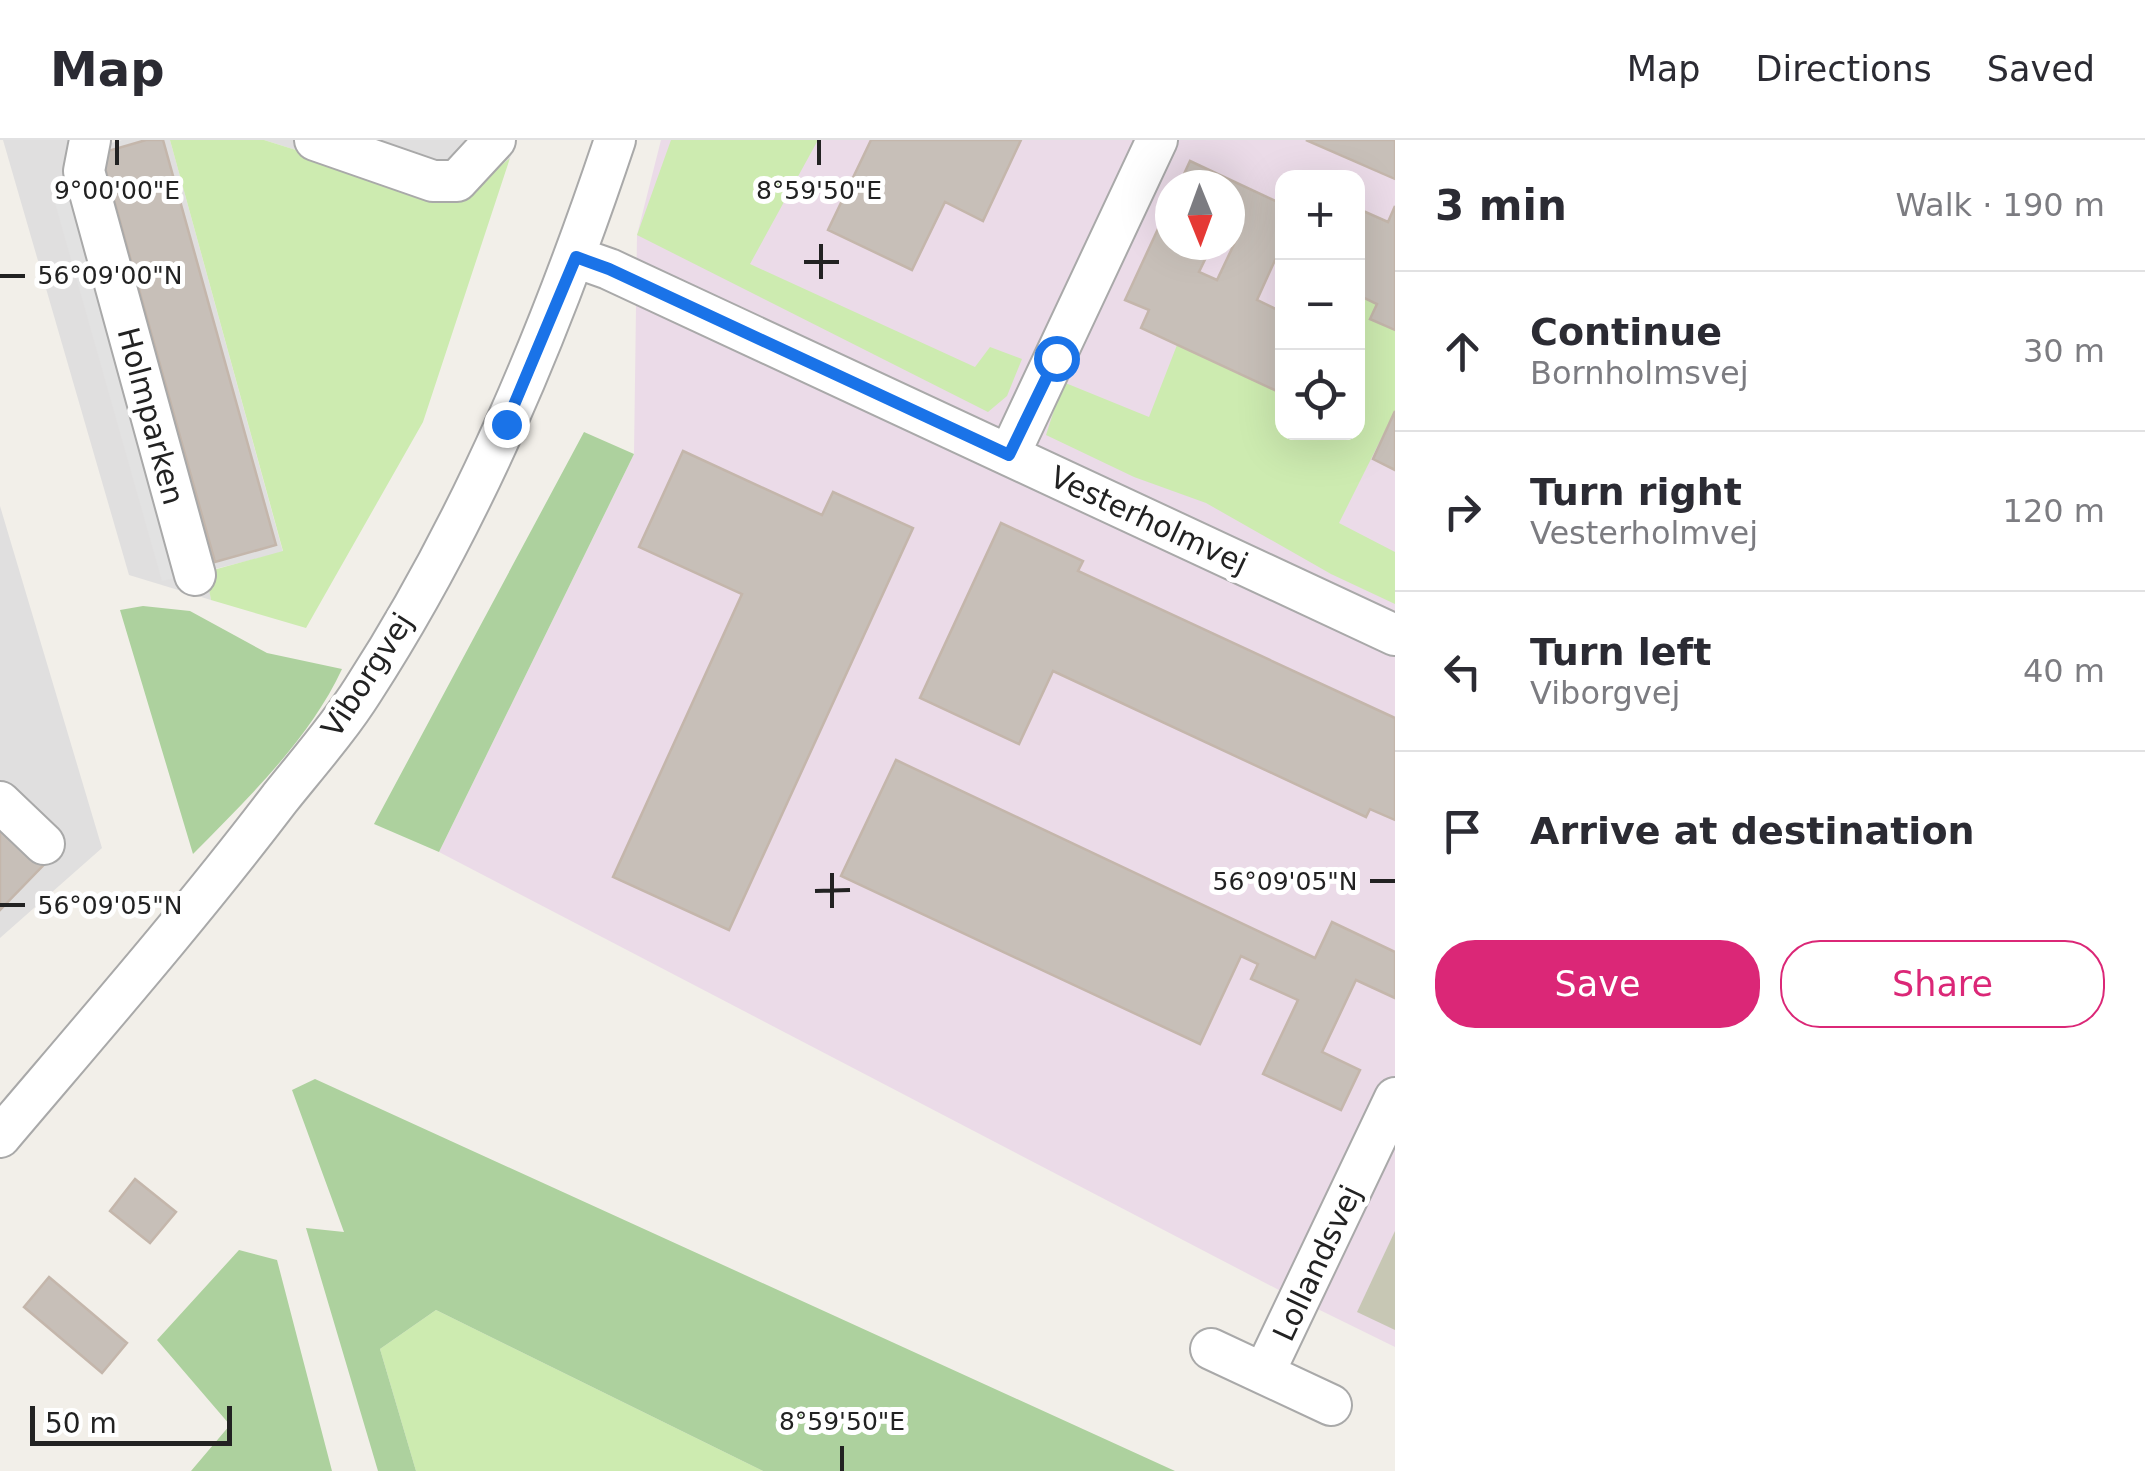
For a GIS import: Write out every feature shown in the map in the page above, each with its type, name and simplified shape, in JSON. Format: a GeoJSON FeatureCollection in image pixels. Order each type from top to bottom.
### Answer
{"type":"FeatureCollection","features":[{"type":"Feature","properties":{"kind":"street","name":"Holmparken"},"geometry":{"type":"LineString","coordinates":[[90,140],[84,172],[194,575]]}},
{"type":"Feature","properties":{"kind":"street"},"geometry":{"type":"LineString","coordinates":[[315,140],[433,181],[457,181],[495,140]]}},
{"type":"Feature","properties":{"kind":"street","name":"Viborgvej"},"geometry":{"type":"LineString","coordinates":[[0,1137],[150,962],[362,692],[455,528],[506,424],[576,257],[614,140]]}},
{"type":"Feature","properties":{"kind":"street"},"geometry":{"type":"LineString","coordinates":[[1009,455],[1157,140]]}},
{"type":"Feature","properties":{"kind":"street","name":"Vesterholmvej"},"geometry":{"type":"LineString","coordinates":[[576,257],[1395,634]]}},
{"type":"Feature","properties":{"kind":"street"},"geometry":{"type":"LineString","coordinates":[[0,802],[44,844]]}},
{"type":"Feature","properties":{"kind":"street","name":"Lollandsvej"},"geometry":{"type":"LineString","coordinates":[[1264,1374],[1395,1098]]}},
{"type":"Feature","properties":{"kind":"street","name":"Lollandsvej"},"geometry":{"type":"LineString","coordinates":[[1212,1349],[1332,1405]]}},
{"type":"Feature","properties":{"kind":"shaded area"},"geometry":{"type":"Polygon","coordinates":[[[3,140],[108,140],[108,144],[122,140],[170,140],[283,552],[207,571],[211,600],[129,575],[3,140]]]}},
{"type":"Feature","properties":{"kind":"shaded area"},"geometry":{"type":"Polygon","coordinates":[[[264,140],[516,140],[510,158],[471,191],[423,190],[264,140]]]}},
{"type":"Feature","properties":{"kind":"shaded area"},"geometry":{"type":"Polygon","coordinates":[[[661,140],[1395,140],[1395,1347],[439,852],[634,454],[637,235],[661,140]]]}},
{"type":"Feature","properties":{"kind":"shaded area"},"geometry":{"type":"Polygon","coordinates":[[[67,180],[178,577],[162,581],[50,185],[67,180]]]}},
{"type":"Feature","properties":{"kind":"shaded area"},"geometry":{"type":"Polygon","coordinates":[[[0,506],[102,848],[0,938],[0,506]]]}},
{"type":"Feature","properties":{"kind":"shaded area"},"geometry":{"type":"Polygon","coordinates":[[[1395,1231],[1395,1330],[1357,1312],[1395,1231]]]}},
{"type":"Feature","properties":{"kind":"green space"},"geometry":{"type":"Polygon","coordinates":[[[170,140],[264,140],[423,190],[471,191],[510,158],[423,422],[306,628],[211,600],[206,572],[283,551],[170,140]]]}},
{"type":"Feature","properties":{"kind":"green space"},"geometry":{"type":"Polygon","coordinates":[[[671,140],[818,140],[750,264],[975,367],[990,347],[1022,359],[1007,396],[988,412],[637,235],[671,140]]]}},
{"type":"Feature","properties":{"kind":"green space"},"geometry":{"type":"Polygon","coordinates":[[[1365,298],[1377,304],[1371,319],[1395,330],[1395,411],[1339,523],[1395,552],[1395,604],[1331,574],[1206,503],[1134,477],[1046,435],[1063,382],[1149,417],[1177,345],[1275,390],[1275,440],[1365,440],[1365,298]]]}},
{"type":"Feature","properties":{"kind":"green space"},"geometry":{"type":"Polygon","coordinates":[[[584,432],[634,454],[439,852],[374,824],[584,432]]]}},
{"type":"Feature","properties":{"kind":"green space"},"geometry":{"type":"Polygon","coordinates":[[[143,606],[190,611],[267,653],[342,669],[295,744],[193,854],[120,610],[143,606]]]}},
{"type":"Feature","properties":{"kind":"green space"},"geometry":{"type":"Polygon","coordinates":[[[315,1079],[1175,1471],[763,1471],[436,1310],[380,1349],[416,1471],[378,1471],[306,1228],[344,1232],[292,1090],[315,1079]]]}},
{"type":"Feature","properties":{"kind":"green space"},"geometry":{"type":"Polygon","coordinates":[[[239,1250],[277,1260],[332,1471],[191,1471],[230,1425],[157,1340],[239,1250]]]}},
{"type":"Feature","properties":{"kind":"green space"},"geometry":{"type":"Polygon","coordinates":[[[436,1310],[763,1471],[416,1471],[380,1349],[436,1310]]]}},
{"type":"Feature","properties":{"kind":"building"},"geometry":{"type":"Polygon","coordinates":[[[146,140],[163,140],[276,545],[215,562],[101,153],[146,140]]]}},
{"type":"Feature","properties":{"kind":"building"},"geometry":{"type":"Polygon","coordinates":[[[871,140],[1021,140],[983,221],[945,202],[912,270],[828,230],[871,140]]]}},
{"type":"Feature","properties":{"kind":"building"},"geometry":{"type":"Polygon","coordinates":[[[1306,140],[1395,140],[1395,179],[1306,140]]]}},
{"type":"Feature","properties":{"kind":"building"},"geometry":{"type":"Polygon","coordinates":[[[1190,161],[1209,170],[1186,170],[1190,161]]]}},
{"type":"Feature","properties":{"kind":"building"},"geometry":{"type":"Polygon","coordinates":[[[1245,187],[1275,201],[1275,260],[1257,300],[1275,309],[1275,390],[1141,328],[1149,310],[1125,300],[1155,235],[1155,260],[1205,260],[1199,272],[1217,280],[1226,260],[1245,260],[1245,187]]]}},
{"type":"Feature","properties":{"kind":"building"},"geometry":{"type":"Polygon","coordinates":[[[1395,206],[1395,330],[1370,319],[1377,304],[1365,298],[1365,212],[1388,222],[1395,206]]]}},
{"type":"Feature","properties":{"kind":"building"},"geometry":{"type":"Polygon","coordinates":[[[1395,411],[1395,470],[1373,459],[1395,411]]]}},
{"type":"Feature","properties":{"kind":"building"},"geometry":{"type":"Polygon","coordinates":[[[683,451],[822,515],[833,492],[913,528],[729,930],[613,877],[742,594],[639,547],[683,451]]]}},
{"type":"Feature","properties":{"kind":"building"},"geometry":{"type":"Polygon","coordinates":[[[1001,523],[1083,561],[1078,571],[1395,718],[1395,820],[1370,809],[1366,817],[1053,671],[1019,744],[920,698],[1001,523]]]}},
{"type":"Feature","properties":{"kind":"building"},"geometry":{"type":"Polygon","coordinates":[[[896,760],[1315,958],[1332,922],[1395,952],[1395,998],[1356,980],[1322,1052],[1360,1070],[1341,1110],[1263,1074],[1298,1000],[1251,979],[1258,964],[1241,956],[1200,1044],[841,876],[896,760]]]}},
{"type":"Feature","properties":{"kind":"building"},"geometry":{"type":"Polygon","coordinates":[[[0,815],[61,847],[0,910],[0,815]]]}},
{"type":"Feature","properties":{"kind":"building"},"geometry":{"type":"Polygon","coordinates":[[[135,1179],[176,1212],[150,1243],[110,1211],[135,1179]]]}},
{"type":"Feature","properties":{"kind":"building"},"geometry":{"type":"Polygon","coordinates":[[[49,1277],[127,1343],[102,1373],[24,1307],[49,1277]]]}},
{"type":"Feature","properties":{"kind":"route"},"geometry":{"type":"LineString","coordinates":[[506,424],[576,257],[1009,455],[1056,358]]}}]}
